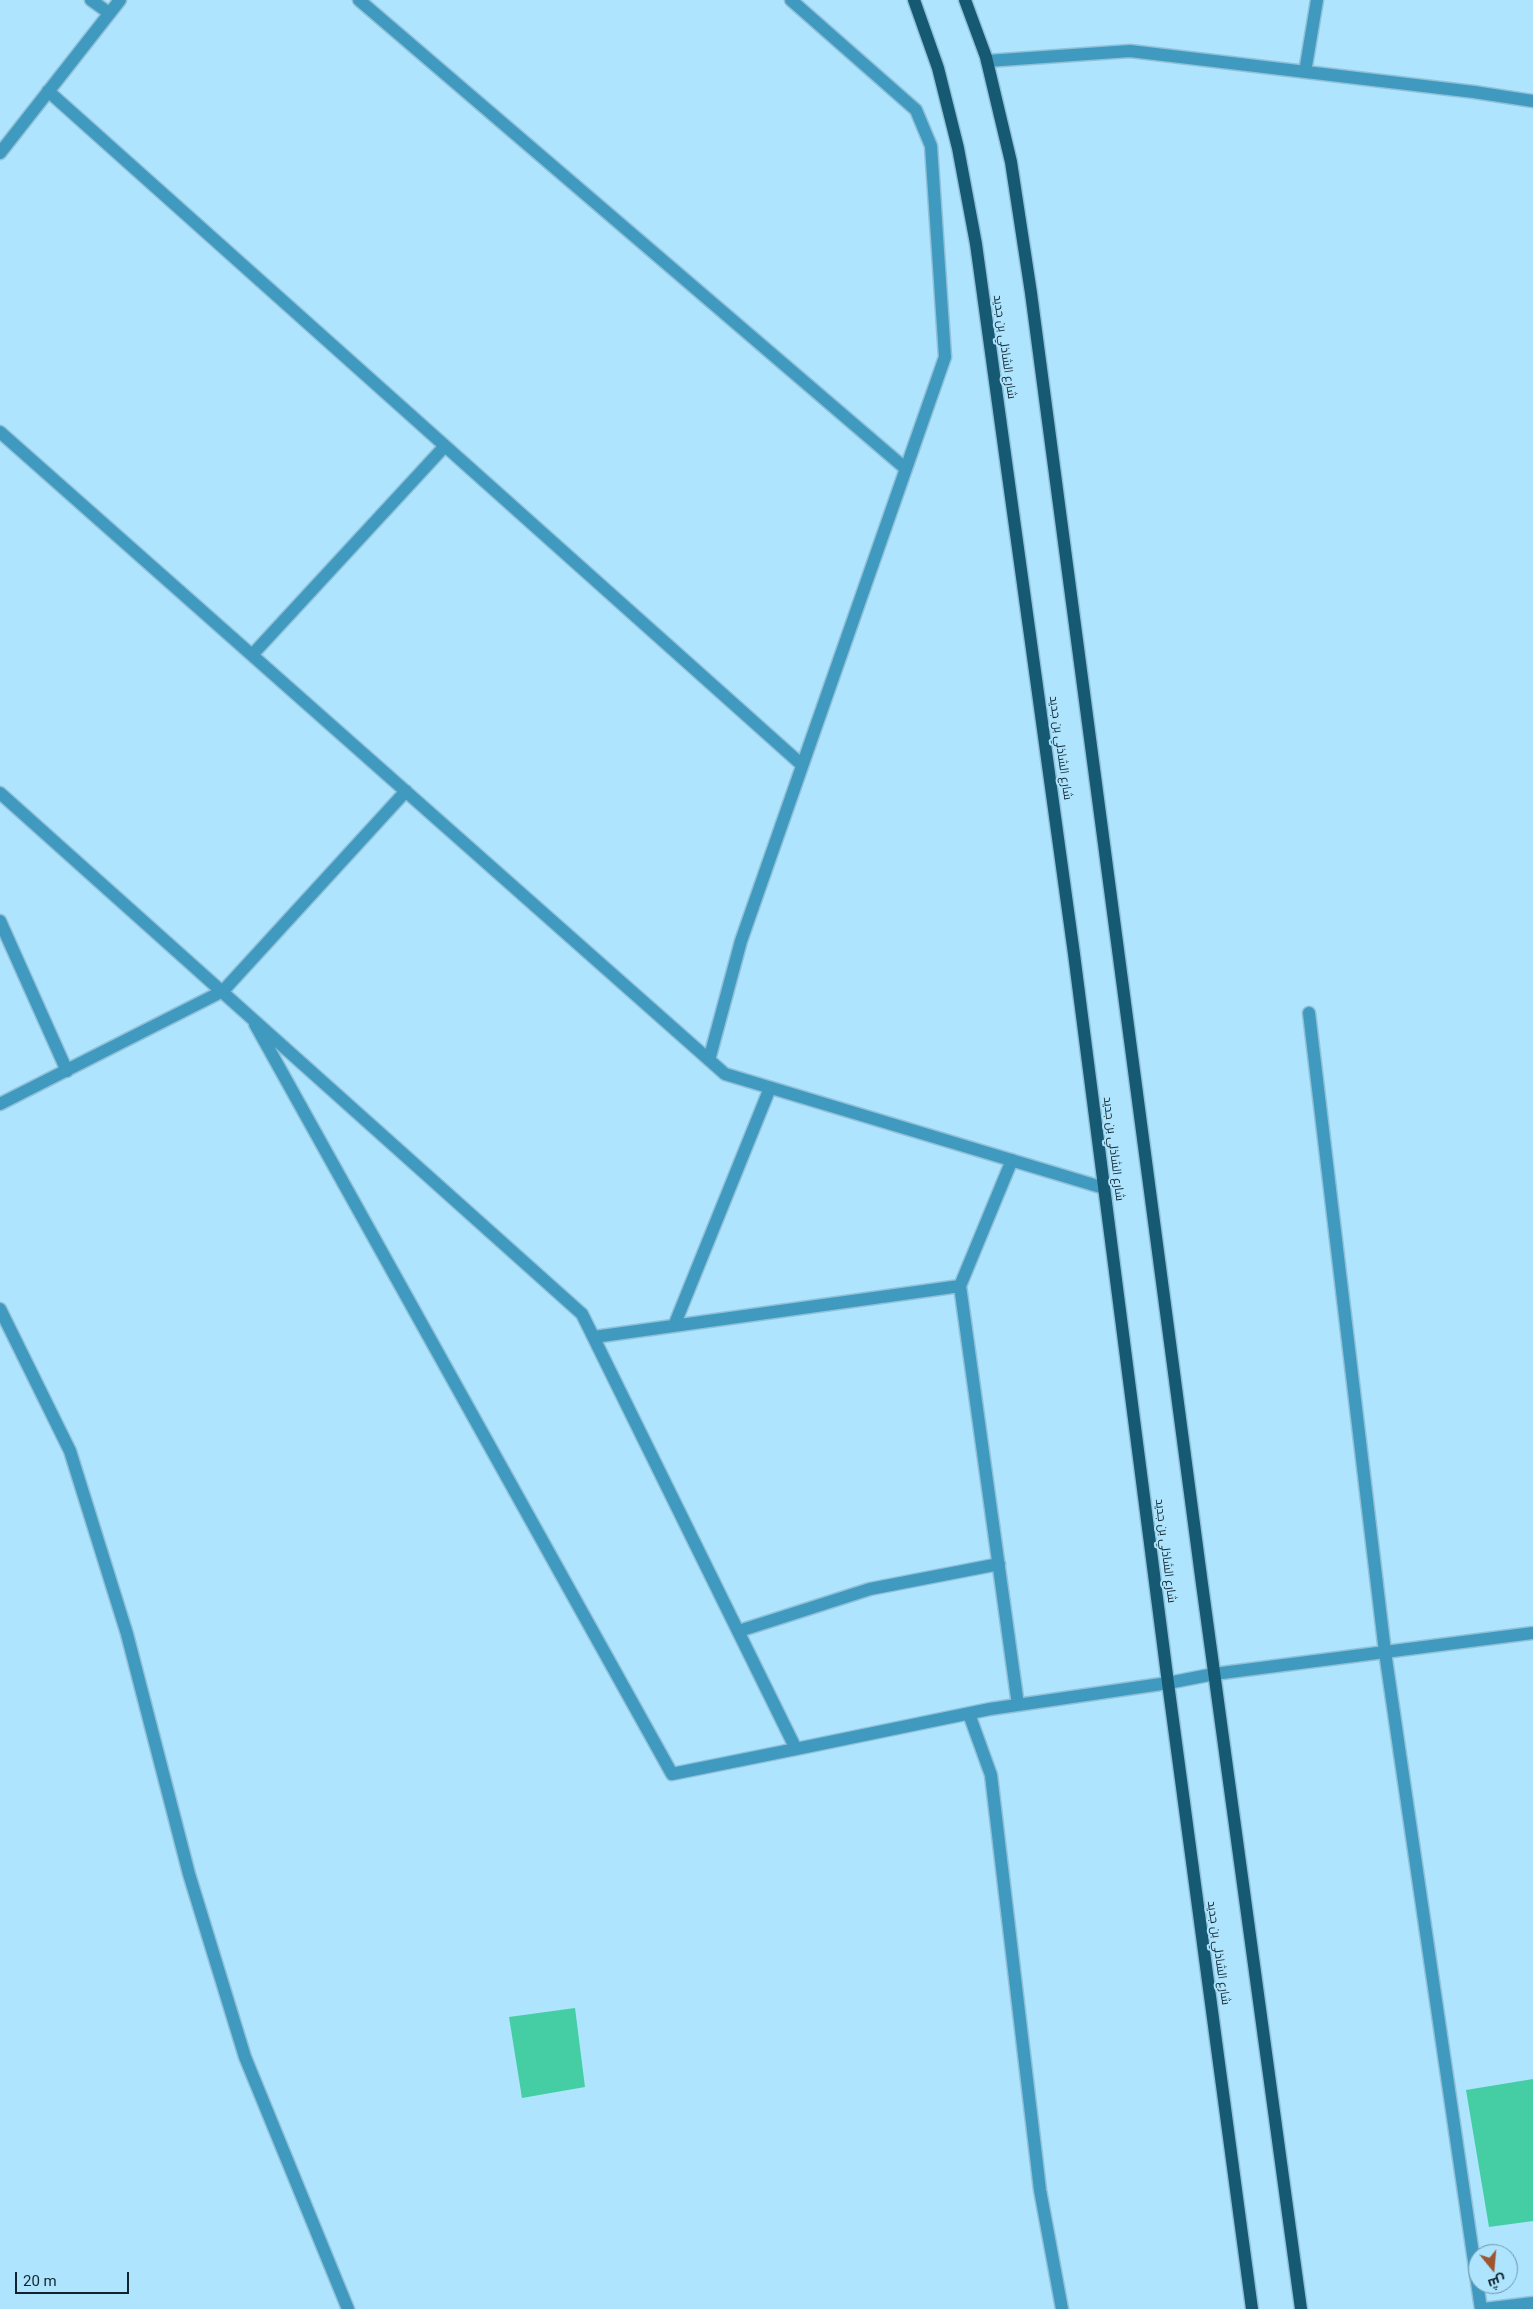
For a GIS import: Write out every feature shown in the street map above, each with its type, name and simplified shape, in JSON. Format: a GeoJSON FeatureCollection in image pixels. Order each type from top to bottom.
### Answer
{"type":"FeatureCollection","features":[{"type":"Feature","properties":{"kind":"main road","name":"شارع الشاذلي بن جديد"},"geometry":{"type":"LineString","coordinates":[[914,0],[940,77],[958,148],[976,244],[1074,954],[1168,1683],[1252,2309]]}},
{"type":"Feature","properties":{"kind":"main road"},"geometry":{"type":"LineString","coordinates":[[965,0],[987,61],[1011,162],[1031,293],[1214,1674],[1301,2309]]}},
{"type":"Feature","properties":{"kind":"street"},"geometry":{"type":"LineString","coordinates":[[90,0],[109,13]]}},
{"type":"Feature","properties":{"kind":"street"},"geometry":{"type":"LineString","coordinates":[[0,153],[120,0]]}},
{"type":"Feature","properties":{"kind":"street"},"geometry":{"type":"LineString","coordinates":[[359,0],[906,469]]}},
{"type":"Feature","properties":{"kind":"street"},"geometry":{"type":"LineString","coordinates":[[709,1060],[741,941],[945,357],[931,146],[916,110],[791,0]]}},
{"type":"Feature","properties":{"kind":"street"},"geometry":{"type":"LineString","coordinates":[[1305,72],[1317,0]]}},
{"type":"Feature","properties":{"kind":"street"},"geometry":{"type":"LineString","coordinates":[[987,61],[1130,50],[1474,92],[1533,101]]}},
{"type":"Feature","properties":{"kind":"street"},"geometry":{"type":"LineString","coordinates":[[48,91],[802,765]]}},
{"type":"Feature","properties":{"kind":"street"},"geometry":{"type":"LineString","coordinates":[[0,432],[726,1074],[1104,1188]]}},
{"type":"Feature","properties":{"kind":"street"},"geometry":{"type":"LineString","coordinates":[[252,655],[445,446]]}},
{"type":"Feature","properties":{"kind":"street"},"geometry":{"type":"LineString","coordinates":[[0,1104],[223,991],[406,791]]}},
{"type":"Feature","properties":{"kind":"street"},"geometry":{"type":"LineString","coordinates":[[0,793],[582,1314],[796,1749]]}},
{"type":"Feature","properties":{"kind":"street"},"geometry":{"type":"LineString","coordinates":[[0,921],[3,936],[66,1070]]}},
{"type":"Feature","properties":{"kind":"street"},"geometry":{"type":"LineString","coordinates":[[1309,1013],[1385,1652],[1483,2309],[1533,2303]]}},
{"type":"Feature","properties":{"kind":"street"},"geometry":{"type":"LineString","coordinates":[[250,1016],[672,1774],[969,1714],[1214,1674],[1533,1633]]}},
{"type":"Feature","properties":{"kind":"street"},"geometry":{"type":"LineString","coordinates":[[674,1326],[770,1088]]}},
{"type":"Feature","properties":{"kind":"street"},"geometry":{"type":"LineString","coordinates":[[1012,1160],[960,1286],[1018,1706]]}},
{"type":"Feature","properties":{"kind":"street"},"geometry":{"type":"LineString","coordinates":[[594,1336],[960,1286]]}},
{"type":"Feature","properties":{"kind":"street"},"geometry":{"type":"LineString","coordinates":[[0,1309],[70,1451],[127,1634],[189,1874],[245,2058],[348,2309]]}},
{"type":"Feature","properties":{"kind":"street"},"geometry":{"type":"LineString","coordinates":[[739,1632],[870,1589],[999,1564]]}},
{"type":"Feature","properties":{"kind":"street"},"geometry":{"type":"LineString","coordinates":[[969,1714],[991,1775],[1040,2190],[1062,2309]]}},
{"type":"Feature","properties":{"kind":"building"},"geometry":{"type":"Polygon","coordinates":[[[575,2008],[585,2087],[522,2098],[509,2017],[575,2008]]]}},
{"type":"Feature","properties":{"kind":"building"},"geometry":{"type":"Polygon","coordinates":[[[1533,2079],[1533,2221],[1489,2227],[1466,2090],[1533,2079]]]}}]}
